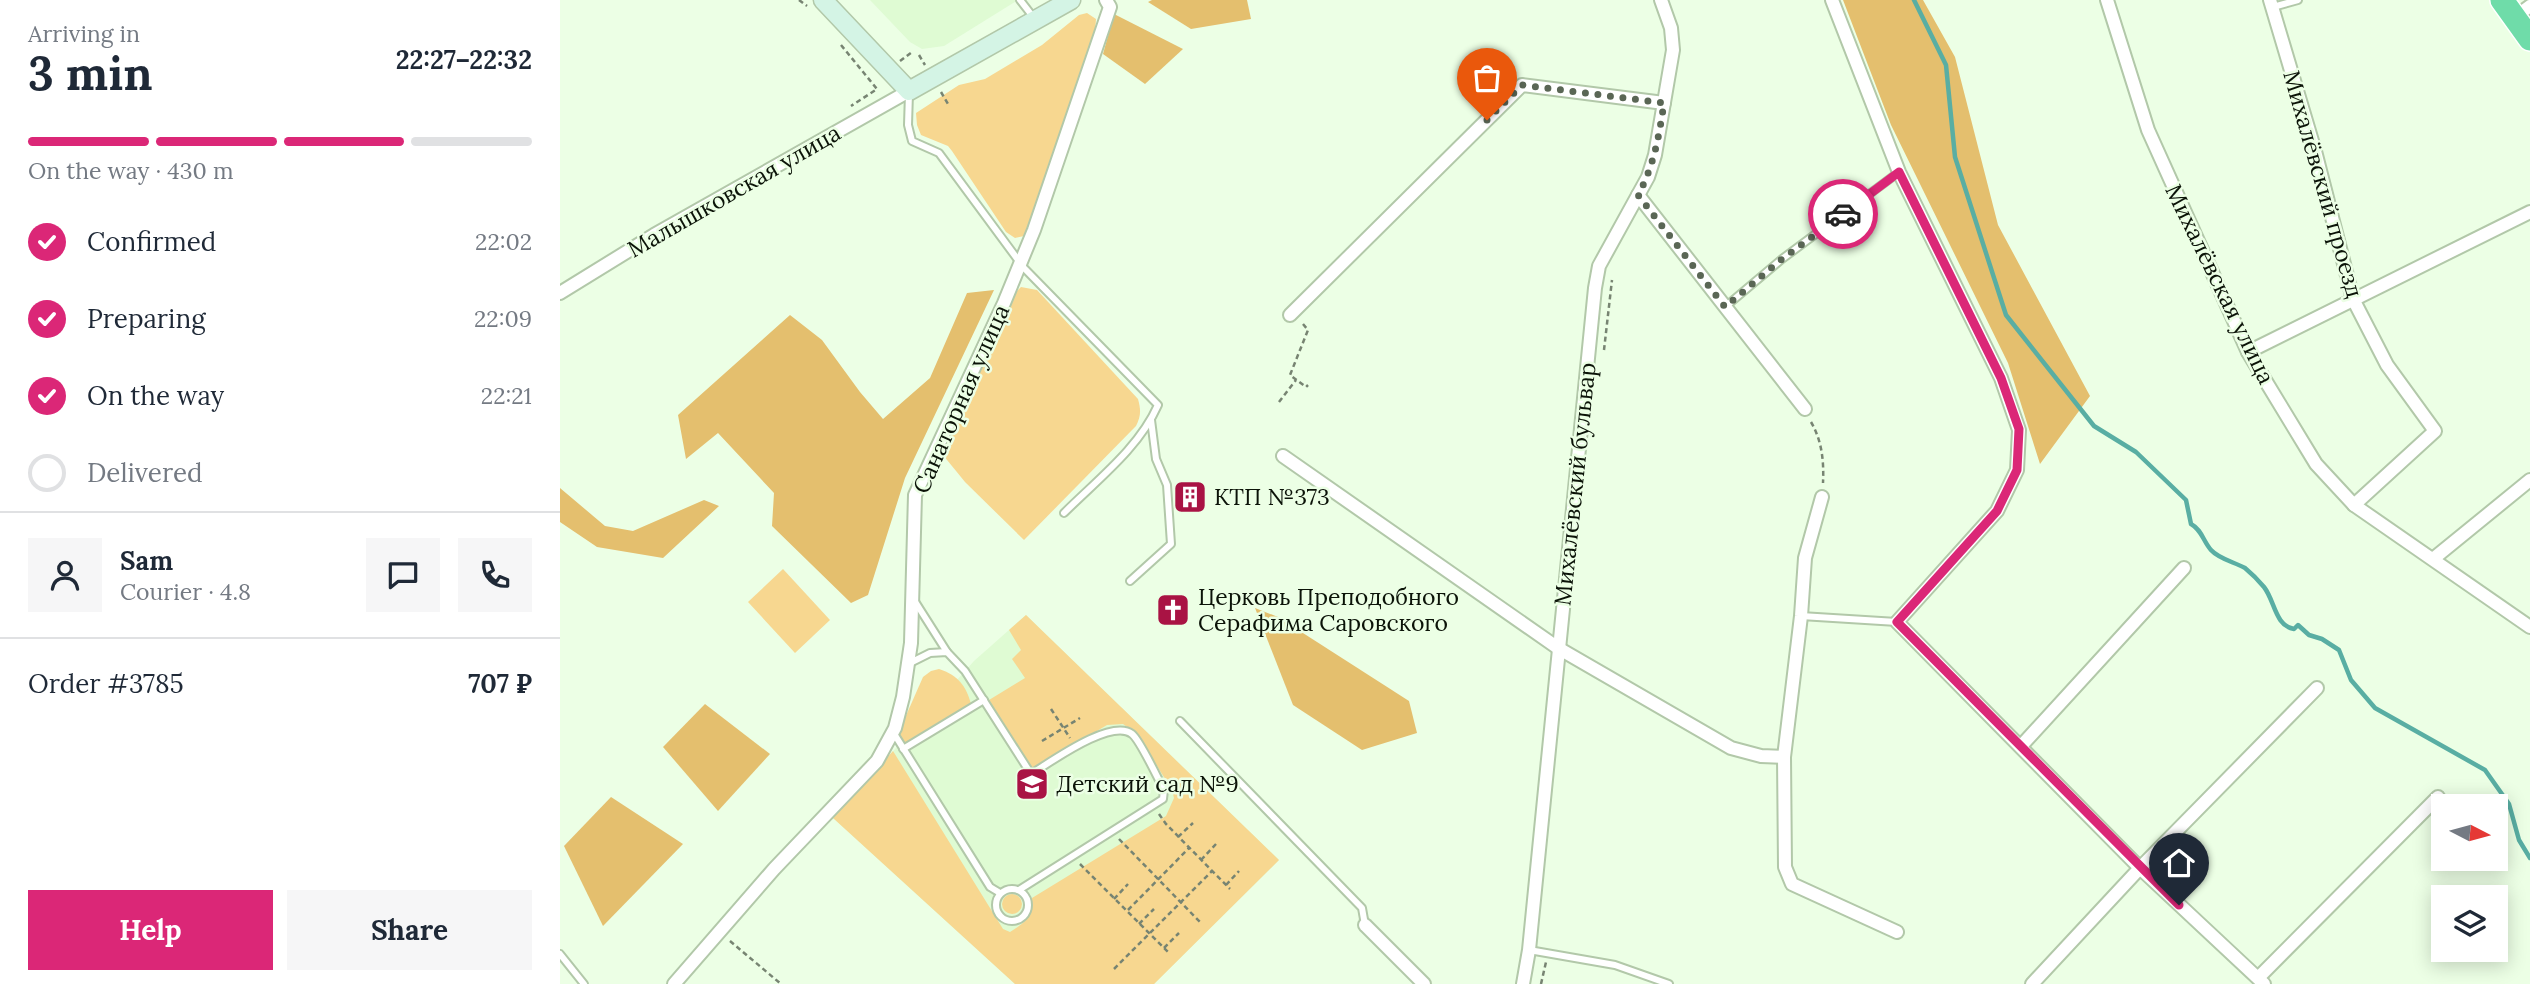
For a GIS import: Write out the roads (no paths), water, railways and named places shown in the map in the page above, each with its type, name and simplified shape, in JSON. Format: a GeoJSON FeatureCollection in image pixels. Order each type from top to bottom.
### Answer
{"type":"FeatureCollection","features":[{"type":"Feature","properties":{"kind":"highway"},"geometry":{"type":"LineString","coordinates":[[2516,8],[2530,39]]}},
{"type":"Feature","properties":{"kind":"street"},"geometry":{"type":"LineString","coordinates":[[818,5],[909,91],[1071,0]]}},
{"type":"Feature","properties":{"kind":"street","name":"Санаторная улица"},"geometry":{"type":"LineString","coordinates":[[674,984],[774,869],[877,761],[893,732],[903,697],[908,664],[915,495],[1020,263],[1110,8],[1106,0]]}},
{"type":"Feature","properties":{"kind":"street","name":"Михалёвский бульвар"},"geometry":{"type":"LineString","coordinates":[[1523,984],[1529,950],[1595,288],[1604,257],[1648,177],[1656,155],[1672,50],[1671,28],[1661,0]]}},
{"type":"Feature","properties":{"kind":"street"},"geometry":{"type":"LineString","coordinates":[[1832,0],[1899,172],[2001,378],[2019,429],[2017,470],[1997,511],[1897,622],[2022,745],[2140,868],[2261,981],[2431,804]]}},
{"type":"Feature","properties":{"kind":"street","name":"Михалёвская улица"},"geometry":{"type":"LineString","coordinates":[[2107,0],[2148,130],[2248,352],[2316,464],[2354,505],[2530,627]]}},
{"type":"Feature","properties":{"kind":"street","name":"Михалёвский проезд"},"geometry":{"type":"LineString","coordinates":[[2271,4],[2315,151],[2353,299],[2387,365],[2435,431],[2354,505]]}},
{"type":"Feature","properties":{"kind":"street"},"geometry":{"type":"LineString","coordinates":[[1290,315],[1522,85],[1664,103]]}},
{"type":"Feature","properties":{"kind":"street","name":"Малышковская улица"},"geometry":{"type":"LineString","coordinates":[[560,293],[654,234],[909,91]]}},
{"type":"Feature","properties":{"kind":"street"},"geometry":{"type":"LineString","coordinates":[[1638,195],[1805,409]]}},
{"type":"Feature","properties":{"kind":"street"},"geometry":{"type":"LineString","coordinates":[[2248,352],[2530,212]]}},
{"type":"Feature","properties":{"kind":"street"},"geometry":{"type":"LineString","coordinates":[[1283,456],[1558,648],[1731,748],[1761,756],[1784,757]]}},
{"type":"Feature","properties":{"kind":"street"},"geometry":{"type":"LineString","coordinates":[[2432,559],[2530,480]]}},
{"type":"Feature","properties":{"kind":"street"},"geometry":{"type":"LineString","coordinates":[[1822,497],[1805,558],[1801,616],[1784,757],[1785,867],[1792,884],[1897,932]]}},
{"type":"Feature","properties":{"kind":"street"},"geometry":{"type":"LineString","coordinates":[[2022,745],[2184,568]]}},
{"type":"Feature","properties":{"kind":"street"},"geometry":{"type":"LineString","coordinates":[[2032,984],[2140,868],[2317,688]]}},
{"type":"Feature","properties":{"kind":"street"},"geometry":{"type":"LineString","coordinates":[[1365,925],[1424,984]]}},
{"type":"Feature","properties":{"kind":"lane"},"geometry":{"type":"LineString","coordinates":[[1020,0],[1036,20]]}},
{"type":"Feature","properties":{"kind":"lane"},"geometry":{"type":"LineString","coordinates":[[2271,4],[2298,0]]}},
{"type":"Feature","properties":{"kind":"lane"},"geometry":{"type":"LineString","coordinates":[[909,91],[908,125],[912,141],[939,153],[1020,263],[1158,405],[1138,438],[1064,513]]}},
{"type":"Feature","properties":{"kind":"lane"},"geometry":{"type":"LineString","coordinates":[[1725,307],[1782,259],[1899,172]]}},
{"type":"Feature","properties":{"kind":"lane"},"geometry":{"type":"LineString","coordinates":[[1130,581],[1171,544],[1167,485],[1156,459],[1151,420]]}},
{"type":"Feature","properties":{"kind":"lane"},"geometry":{"type":"LineString","coordinates":[[911,596],[947,652],[965,671],[1031,774],[1113,729],[1123,730],[1133,734],[1164,790],[1163,799],[1153,806],[1019,890]]}},
{"type":"Feature","properties":{"kind":"lane"},"geometry":{"type":"LineString","coordinates":[[1801,616],[1897,622]]}},
{"type":"Feature","properties":{"kind":"lane"},"geometry":{"type":"LineString","coordinates":[[908,664],[930,653],[947,652]]}},
{"type":"Feature","properties":{"kind":"lane"},"geometry":{"type":"LineString","coordinates":[[903,749],[984,700]]}},
{"type":"Feature","properties":{"kind":"lane"},"geometry":{"type":"LineString","coordinates":[[1180,721],[1362,908],[1365,925]]}},
{"type":"Feature","properties":{"kind":"lane"},"geometry":{"type":"LineString","coordinates":[[893,732],[990,887],[1000,893]]}},
{"type":"Feature","properties":{"kind":"lane"},"geometry":{"type":"LineString","coordinates":[[1009,888],[1019,890],[1027,897],[1026,914],[1017,920],[1005,920],[997,912],[995,902],[1000,893],[1009,888]]}},
{"type":"Feature","properties":{"kind":"lane"},"geometry":{"type":"LineString","coordinates":[[1529,950],[1615,964],[1669,984]]}},
{"type":"Feature","properties":{"kind":"lane"},"geometry":{"type":"LineString","coordinates":[[560,954],[584,984]]}},
{"type":"Feature","properties":{"kind":"waterway"},"geometry":{"type":"LineString","coordinates":[[1914,0],[1946,65],[1955,157],[2006,315],[2094,426],[2136,452],[2186,500],[2191,524],[2198,529],[2211,550],[2245,568],[2255,577],[2268,593],[2283,623],[2294,629],[2298,625],[2309,635],[2322,639],[2339,650],[2351,680],[2375,708],[2485,770],[2509,804],[2519,840],[2530,858]]}},
{"type":"Feature","properties":{"kind":"place","name":"КТП №373"},"geometry":{"type":"Point","coordinates":[1190,497]}},
{"type":"Feature","properties":{"kind":"place","name":"Церковь Преподобного Серафима Саровского"},"geometry":{"type":"Point","coordinates":[1173,610]}},
{"type":"Feature","properties":{"kind":"place","name":"Детский сад №9"},"geometry":{"type":"Point","coordinates":[1032,784]}}]}
